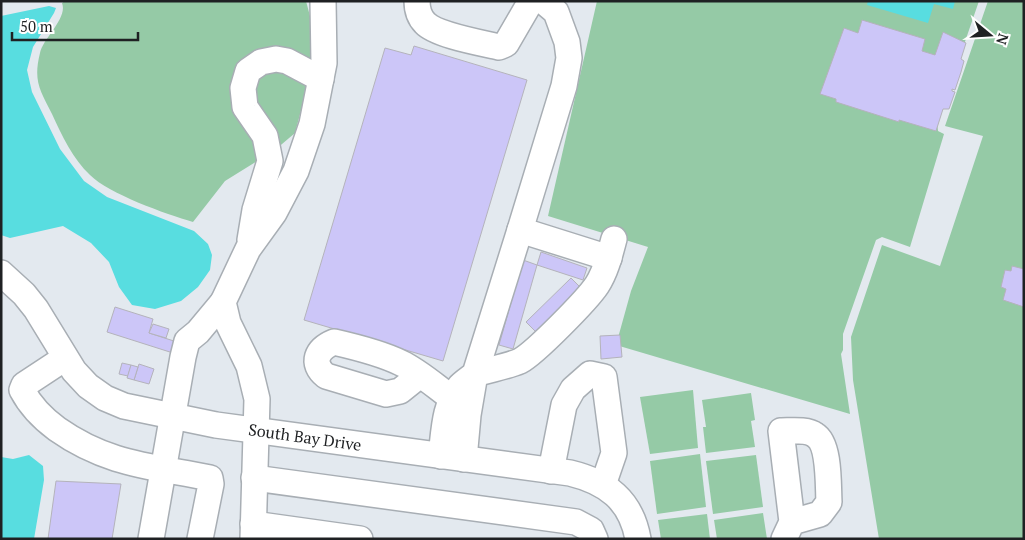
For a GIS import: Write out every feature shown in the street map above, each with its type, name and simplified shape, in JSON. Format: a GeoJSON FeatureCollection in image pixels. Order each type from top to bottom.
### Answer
{"type":"FeatureCollection","features":[{"type":"Feature","properties":{"kind":"street"},"geometry":{"type":"LineString","coordinates":[[151,539],[187,341],[198,332],[223,302],[248,249],[274,213],[296,170],[312,124],[324,63],[323,1]]}},
{"type":"Feature","properties":{"kind":"street"},"geometry":{"type":"LineString","coordinates":[[417,1],[417,7],[425,24],[436,31],[499,47],[506,44],[531,1]]}},
{"type":"Feature","properties":{"kind":"street"},"geometry":{"type":"LineString","coordinates":[[453,457],[468,415],[476,374],[564,86],[569,58],[566,42],[556,12],[543,1]]}},
{"type":"Feature","properties":{"kind":"street"},"geometry":{"type":"LineString","coordinates":[[248,249],[255,210],[270,161],[265,136],[245,107],[243,88],[248,71],[261,62],[276,59],[287,61],[320,79]]}},
{"type":"Feature","properties":{"kind":"street"},"geometry":{"type":"LineString","coordinates":[[453,457],[447,414],[459,387],[476,374],[521,360],[541,343],[576,309],[597,285],[612,248],[520,230]]}},
{"type":"Feature","properties":{"kind":"street","name":"South Bay Drive"},"geometry":{"type":"LineString","coordinates":[[1,273],[24,294],[36,309],[74,371],[105,398],[124,406],[216,425],[257,429],[589,478],[604,485],[621,500],[632,518],[638,539]]}},
{"type":"Feature","properties":{"kind":"street"},"geometry":{"type":"LineString","coordinates":[[223,302],[228,323],[249,366],[257,399],[253,531],[360,539]]}},
{"type":"Feature","properties":{"kind":"street"},"geometry":{"type":"LineString","coordinates":[[65,358],[24,385],[22,390],[30,404],[67,436],[98,453],[123,461],[210,478],[211,484],[200,539]]}},
{"type":"Feature","properties":{"kind":"street"},"geometry":{"type":"LineString","coordinates":[[551,471],[564,405],[573,389],[590,374],[604,376],[614,453],[604,485]]}},
{"type":"Feature","properties":{"kind":"street"},"geometry":{"type":"LineString","coordinates":[[420,375],[453,399]]}},
{"type":"Feature","properties":{"kind":"street"},"geometry":{"type":"LineString","coordinates":[[254,478],[576,522],[590,530],[595,539]]}},
{"type":"Feature","properties":{"kind":"green space"},"geometry":{"type":"Polygon","coordinates":[[[65,1],[306,1],[311,20],[310,58],[303,103],[295,133],[275,150],[225,181],[193,222],[154,209],[110,189],[84,169],[68,147],[39,85],[37,71],[40,53],[62,15],[62,3],[65,1]]]}},
{"type":"Feature","properties":{"kind":"green space"},"geometry":{"type":"Polygon","coordinates":[[[597,1],[979,1],[937,123],[938,131],[944,134],[910,247],[882,237],[876,240],[843,334],[843,350],[841,354],[850,414],[616,345],[631,291],[648,247],[548,216],[597,1]]]}},
{"type":"Feature","properties":{"kind":"green space"},"geometry":{"type":"Polygon","coordinates":[[[988,1],[1024,1],[1024,539],[879,539],[853,380],[851,337],[882,245],[940,266],[983,136],[945,126],[988,1]]]}},
{"type":"Feature","properties":{"kind":"green space"},"geometry":{"type":"Polygon","coordinates":[[[693,390],[698,448],[650,454],[640,397],[693,390]]]}},
{"type":"Feature","properties":{"kind":"green space"},"geometry":{"type":"Polygon","coordinates":[[[751,393],[755,420],[751,421],[755,447],[706,453],[703,427],[706,427],[702,400],[751,393]]]}},
{"type":"Feature","properties":{"kind":"green space"},"geometry":{"type":"Polygon","coordinates":[[[700,454],[706,507],[657,514],[650,461],[700,454]]]}},
{"type":"Feature","properties":{"kind":"green space"},"geometry":{"type":"Polygon","coordinates":[[[756,455],[763,507],[713,514],[706,461],[756,455]]]}},
{"type":"Feature","properties":{"kind":"green space"},"geometry":{"type":"Polygon","coordinates":[[[763,513],[767,539],[717,539],[714,520],[763,513]]]}},
{"type":"Feature","properties":{"kind":"green space"},"geometry":{"type":"Polygon","coordinates":[[[707,514],[710,539],[661,539],[658,520],[707,514]]]}},
{"type":"Feature","properties":{"kind":"water"},"geometry":{"type":"Polygon","coordinates":[[[868,1],[955,1],[953,9],[934,4],[928,23],[867,5],[868,1]]]}},
{"type":"Feature","properties":{"kind":"water"},"geometry":{"type":"Polygon","coordinates":[[[49,6],[56,8],[33,47],[27,70],[32,92],[60,149],[84,181],[107,197],[194,231],[208,244],[212,255],[210,270],[198,287],[181,301],[155,309],[132,305],[119,287],[109,262],[91,243],[63,226],[10,238],[1,235],[1,16],[49,6]]]}},
{"type":"Feature","properties":{"kind":"water"},"geometry":{"type":"Polygon","coordinates":[[[29,455],[43,466],[44,480],[34,539],[1,539],[1,457],[13,459],[29,455]]]}},
{"type":"Feature","properties":{"kind":"building"},"geometry":{"type":"Polygon","coordinates":[[[862,20],[925,39],[922,51],[935,55],[943,32],[966,43],[961,59],[964,61],[961,72],[955,90],[952,89],[955,92],[949,109],[943,109],[936,131],[899,120],[899,122],[836,102],[836,99],[820,94],[844,28],[858,33],[862,20]]]}},
{"type":"Feature","properties":{"kind":"building"},"geometry":{"type":"Polygon","coordinates":[[[414,46],[527,80],[443,361],[304,320],[385,48],[411,55],[414,46]]]}},
{"type":"Feature","properties":{"kind":"building"},"geometry":{"type":"Polygon","coordinates":[[[541,252],[587,268],[583,280],[537,265],[541,252]]]}},
{"type":"Feature","properties":{"kind":"building"},"geometry":{"type":"Polygon","coordinates":[[[523,260],[537,265],[513,349],[499,345],[523,260]]]}},
{"type":"Feature","properties":{"kind":"building"},"geometry":{"type":"Polygon","coordinates":[[[1012,266],[1024,269],[1024,307],[1003,300],[1006,289],[1001,287],[1005,270],[1011,271],[1012,266]]]}},
{"type":"Feature","properties":{"kind":"building"},"geometry":{"type":"Polygon","coordinates":[[[571,278],[581,288],[536,332],[526,322],[571,278]]]}},
{"type":"Feature","properties":{"kind":"building"},"geometry":{"type":"Polygon","coordinates":[[[115,307],[153,319],[149,333],[177,342],[173,353],[107,332],[115,307]]]}},
{"type":"Feature","properties":{"kind":"building"},"geometry":{"type":"Polygon","coordinates":[[[153,324],[169,329],[166,338],[149,333],[153,324]]]}},
{"type":"Feature","properties":{"kind":"building"},"geometry":{"type":"Polygon","coordinates":[[[620,335],[622,357],[601,359],[600,336],[620,335]]]}},
{"type":"Feature","properties":{"kind":"building"},"geometry":{"type":"Polygon","coordinates":[[[122,363],[131,365],[128,376],[119,374],[122,363]]]}},
{"type":"Feature","properties":{"kind":"building"},"geometry":{"type":"Polygon","coordinates":[[[139,364],[154,369],[149,384],[134,380],[139,364]]]}},
{"type":"Feature","properties":{"kind":"building"},"geometry":{"type":"Polygon","coordinates":[[[131,365],[138,367],[134,380],[127,378],[131,365]]]}},
{"type":"Feature","properties":{"kind":"building"},"geometry":{"type":"Polygon","coordinates":[[[56,481],[121,484],[112,539],[48,539],[56,481]]]}}]}
